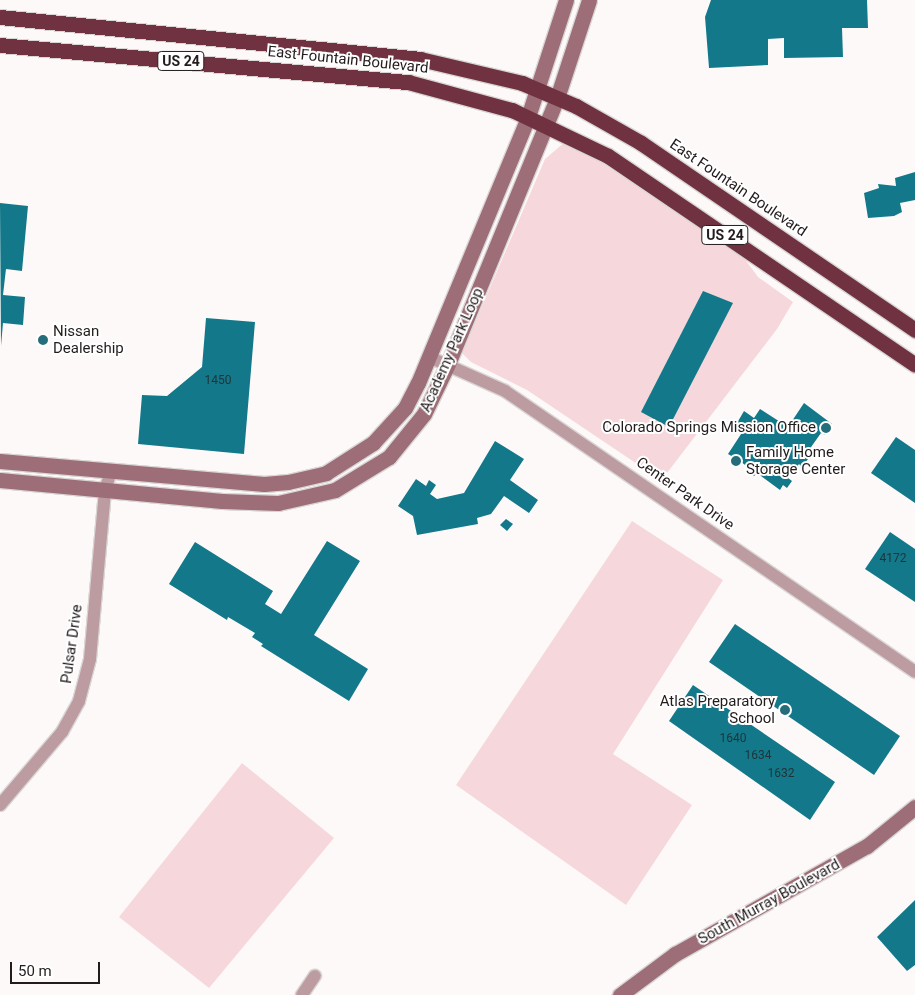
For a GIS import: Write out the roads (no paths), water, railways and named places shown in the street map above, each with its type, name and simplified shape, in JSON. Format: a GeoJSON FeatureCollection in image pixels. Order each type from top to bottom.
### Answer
{"type":"FeatureCollection","features":[{"type":"Feature","properties":{"kind":"highway","name":"East Fountain Boulevard"},"geometry":{"type":"LineString","coordinates":[[0,17],[420,59],[477,70],[537,89],[603,120],[686,172],[915,330]]}},
{"type":"Feature","properties":{"kind":"highway","name":"East Fountain Boulevard"},"geometry":{"type":"LineString","coordinates":[[0,45],[408,82],[477,98],[528,117],[590,145],[648,182],[915,365]]}},
{"type":"Feature","properties":{"kind":"street","name":"Academy Park Loop"},"geometry":{"type":"LineString","coordinates":[[0,461],[106,472],[264,484],[288,482],[326,472],[357,456],[390,428],[405,408],[429,357],[528,117],[566,0]]}},
{"type":"Feature","properties":{"kind":"street","name":"Academy Park Loop"},"geometry":{"type":"LineString","coordinates":[[0,480],[252,503],[299,500],[336,490],[389,457],[424,414],[448,364],[557,98],[589,0]]}},
{"type":"Feature","properties":{"kind":"street","name":"Center Park Drive"},"geometry":{"type":"LineString","coordinates":[[429,357],[505,391],[915,672]]}},
{"type":"Feature","properties":{"kind":"street","name":"Pulsar Drive"},"geometry":{"type":"LineString","coordinates":[[0,805],[62,732],[79,701],[90,659],[106,472]]}},
{"type":"Feature","properties":{"kind":"street","name":"South Murray Boulevard"},"geometry":{"type":"LineString","coordinates":[[620,995],[682,950],[856,854],[884,835],[915,807]]}},
{"type":"Feature","properties":{"kind":"street"},"geometry":{"type":"LineString","coordinates":[[302,995],[315,976]]}},
{"type":"Feature","properties":{"kind":"place","name":"Nissan Dealership"},"geometry":{"type":"Point","coordinates":[43,340]}},
{"type":"Feature","properties":{"kind":"place","name":"Colorado Springs Mission Office"},"geometry":{"type":"Point","coordinates":[826,428]}},
{"type":"Feature","properties":{"kind":"place","name":"Family Home Storage Center"},"geometry":{"type":"Point","coordinates":[736,461]}},
{"type":"Feature","properties":{"kind":"place","name":"Atlas Preparatory School"},"geometry":{"type":"Point","coordinates":[785,710]}}]}
